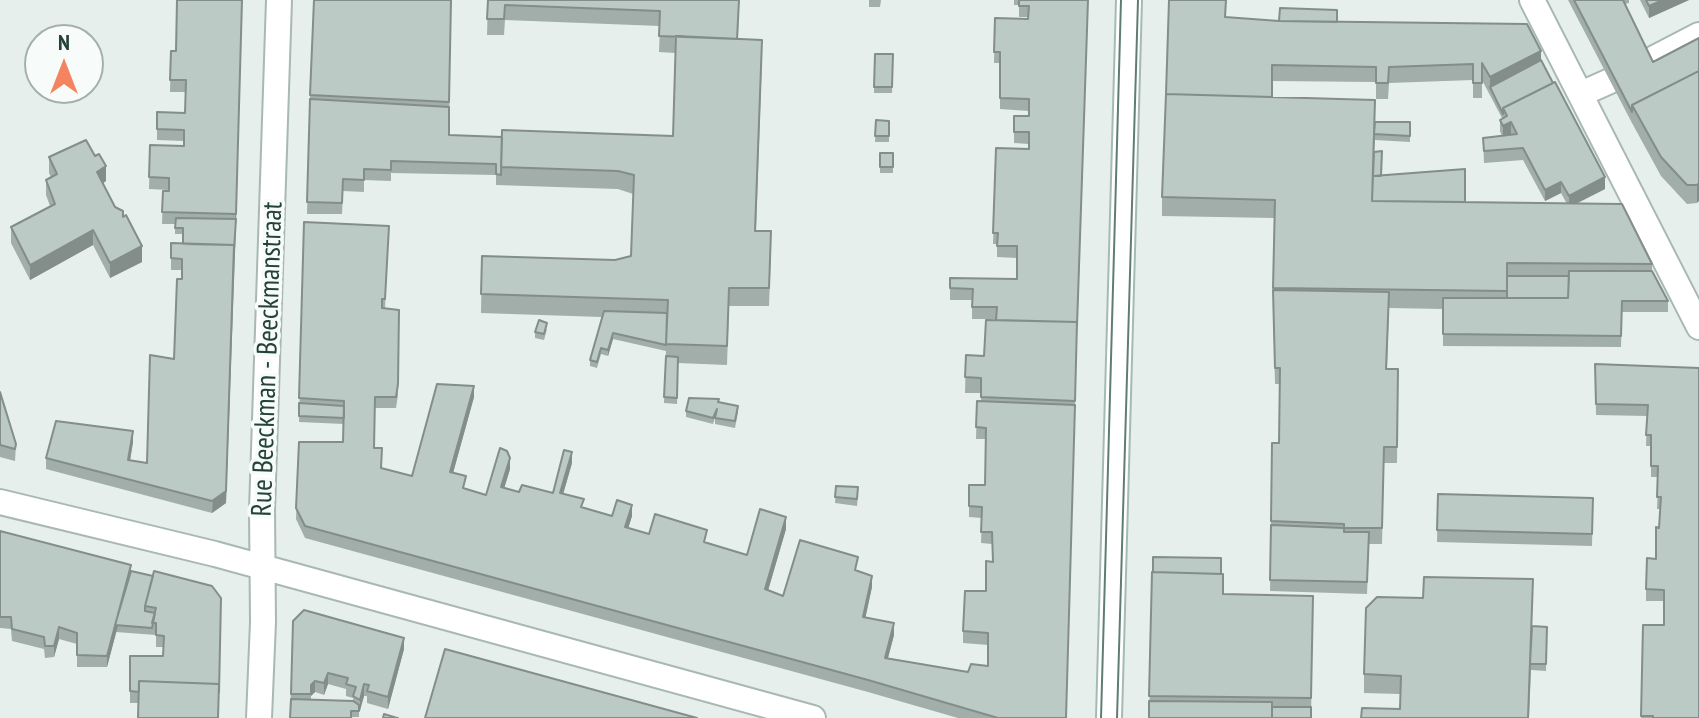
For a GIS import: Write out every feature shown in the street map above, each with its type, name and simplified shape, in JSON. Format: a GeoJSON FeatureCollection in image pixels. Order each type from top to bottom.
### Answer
{"type":"FeatureCollection","features":[{"type":"Feature","properties":{"kind":"street","name":"Rue Beeckman - Beeckmanstraat"},"geometry":{"type":"LineString","coordinates":[[259,718],[262,510],[279,0]]}},
{"type":"Feature","properties":{"kind":"street"},"geometry":{"type":"LineString","coordinates":[[1109,718],[1129,0]]}},
{"type":"Feature","properties":{"kind":"street"},"geometry":{"type":"LineString","coordinates":[[1532,0],[1699,327]]}},
{"type":"Feature","properties":{"kind":"street"},"geometry":{"type":"LineString","coordinates":[[1647,62],[1699,35]]}},
{"type":"Feature","properties":{"kind":"street"},"geometry":{"type":"LineString","coordinates":[[1581,94],[1610,81]]}},
{"type":"Feature","properties":{"kind":"street"},"geometry":{"type":"LineString","coordinates":[[0,502],[263,568],[813,718]]}},
{"type":"Feature","properties":{"kind":"building"},"geometry":{"type":"Polygon","coordinates":[[[177,0],[242,0],[236,214],[162,212],[163,191],[169,191],[169,178],[149,177],[150,145],[184,146],[184,130],[157,129],[157,112],[185,113],[186,80],[170,80],[171,51],[176,51],[177,0]]]}},
{"type":"Feature","properties":{"kind":"building"},"geometry":{"type":"Polygon","coordinates":[[[314,0],[451,0],[449,102],[310,95],[314,0]]]}},
{"type":"Feature","properties":{"kind":"building"},"geometry":{"type":"Polygon","coordinates":[[[488,0],[739,0],[737,39],[659,36],[660,11],[505,5],[504,19],[487,19],[488,0]]]}},
{"type":"Feature","properties":{"kind":"building"},"geometry":{"type":"Polygon","coordinates":[[[1019,0],[1088,0],[1077,326],[1077,322],[996,320],[997,307],[972,307],[973,289],[950,288],[950,278],[1017,279],[1017,246],[997,246],[998,233],[993,233],[996,148],[1029,149],[1029,132],[1014,132],[1014,116],[1029,116],[1029,99],[1000,98],[1000,52],[994,52],[995,18],[1028,19],[1029,6],[1019,6],[1019,0]]]}},
{"type":"Feature","properties":{"kind":"building"},"geometry":{"type":"Polygon","coordinates":[[[1169,0],[1226,0],[1225,17],[1279,21],[1527,24],[1541,51],[1490,77],[1482,63],[1482,83],[1473,83],[1473,64],[1389,67],[1388,83],[1376,83],[1376,67],[1272,65],[1272,97],[1166,94],[1169,0]]]}},
{"type":"Feature","properties":{"kind":"building"},"geometry":{"type":"Polygon","coordinates":[[[1574,0],[1623,0],[1653,62],[1699,38],[1699,71],[1632,105],[1632,112],[1574,0]]]}},
{"type":"Feature","properties":{"kind":"building"},"geometry":{"type":"Polygon","coordinates":[[[1646,0],[1663,0],[1649,6],[1646,0]]]}},
{"type":"Feature","properties":{"kind":"building"},"geometry":{"type":"Polygon","coordinates":[[[1280,8],[1337,10],[1337,22],[1279,21],[1280,8]]]}},
{"type":"Feature","properties":{"kind":"building"},"geometry":{"type":"Polygon","coordinates":[[[676,36],[762,40],[755,231],[771,231],[769,288],[729,288],[727,346],[666,344],[668,300],[481,294],[482,256],[615,260],[631,256],[634,175],[618,171],[501,167],[502,130],[673,136],[676,36]]]}},
{"type":"Feature","properties":{"kind":"building"},"geometry":{"type":"Polygon","coordinates":[[[875,54],[893,54],[892,87],[874,87],[875,54]]]}},
{"type":"Feature","properties":{"kind":"building"},"geometry":{"type":"Polygon","coordinates":[[[1541,60],[1553,83],[1503,108],[1503,114],[1490,87],[1541,60]]]}},
{"type":"Feature","properties":{"kind":"building"},"geometry":{"type":"Polygon","coordinates":[[[1699,71],[1699,183],[1687,185],[1661,157],[1632,105],[1699,71]]]}},
{"type":"Feature","properties":{"kind":"building"},"geometry":{"type":"Polygon","coordinates":[[[1555,82],[1605,177],[1569,196],[1561,182],[1545,190],[1523,148],[1484,151],[1483,138],[1517,134],[1511,122],[1503,126],[1500,120],[1507,116],[1503,108],[1555,82]]]}},
{"type":"Feature","properties":{"kind":"building"},"geometry":{"type":"Polygon","coordinates":[[[1166,94],[1375,100],[1372,201],[1622,204],[1652,264],[1507,263],[1507,291],[1273,288],[1275,200],[1162,197],[1166,94]]]}},
{"type":"Feature","properties":{"kind":"building"},"geometry":{"type":"Polygon","coordinates":[[[310,99],[449,107],[449,135],[502,137],[501,175],[496,174],[496,164],[391,161],[391,170],[364,169],[364,180],[343,179],[342,203],[307,202],[310,99]]]}},
{"type":"Feature","properties":{"kind":"building"},"geometry":{"type":"Polygon","coordinates":[[[876,120],[889,121],[889,136],[875,136],[876,120]]]}},
{"type":"Feature","properties":{"kind":"building"},"geometry":{"type":"Polygon","coordinates":[[[1375,122],[1410,122],[1410,136],[1374,134],[1375,122]]]}},
{"type":"Feature","properties":{"kind":"building"},"geometry":{"type":"Polygon","coordinates":[[[86,140],[95,156],[99,154],[106,166],[97,172],[115,207],[123,211],[123,217],[126,215],[142,246],[110,263],[93,230],[30,265],[11,227],[55,204],[46,180],[57,174],[49,157],[86,140]]]}},
{"type":"Feature","properties":{"kind":"building"},"geometry":{"type":"Polygon","coordinates":[[[1382,151],[1381,176],[1373,176],[1374,152],[1382,151]]]}},
{"type":"Feature","properties":{"kind":"building"},"geometry":{"type":"Polygon","coordinates":[[[880,153],[893,153],[893,167],[880,167],[880,153]]]}},
{"type":"Feature","properties":{"kind":"building"},"geometry":{"type":"Polygon","coordinates":[[[1465,169],[1465,202],[1372,201],[1373,176],[1465,169]]]}},
{"type":"Feature","properties":{"kind":"building"},"geometry":{"type":"Polygon","coordinates":[[[176,218],[236,219],[234,250],[234,245],[183,244],[183,228],[175,228],[176,218]]]}},
{"type":"Feature","properties":{"kind":"building"},"geometry":{"type":"Polygon","coordinates":[[[304,222],[389,226],[382,308],[399,310],[398,384],[396,397],[375,397],[374,448],[382,448],[381,468],[412,476],[437,384],[474,386],[450,472],[466,476],[463,488],[486,495],[500,448],[507,451],[510,458],[501,487],[519,492],[522,485],[553,493],[564,450],[572,452],[560,493],[584,499],[581,507],[612,516],[617,500],[632,505],[625,527],[649,534],[655,514],[707,530],[704,542],[747,555],[760,509],[786,517],[765,589],[783,596],[800,540],[858,557],[855,570],[872,576],[863,617],[894,623],[885,658],[968,672],[971,664],[988,666],[988,633],[963,631],[965,591],[986,591],[986,561],[993,562],[992,532],[981,532],[982,507],[969,506],[969,485],[985,485],[986,428],[976,427],[977,401],[1075,405],[1066,718],[998,718],[305,526],[296,508],[299,442],[343,442],[344,401],[299,398],[304,222]]]}},
{"type":"Feature","properties":{"kind":"building"},"geometry":{"type":"Polygon","coordinates":[[[171,243],[234,245],[226,491],[212,501],[46,458],[56,421],[133,431],[128,460],[147,463],[150,355],[174,359],[177,279],[182,279],[182,259],[171,258],[171,243]]]}},
{"type":"Feature","properties":{"kind":"building"},"geometry":{"type":"Polygon","coordinates":[[[1569,271],[1652,271],[1668,301],[1622,301],[1621,336],[1443,334],[1443,298],[1568,298],[1569,271]]]}},
{"type":"Feature","properties":{"kind":"building"},"geometry":{"type":"Polygon","coordinates":[[[1507,276],[1569,276],[1568,298],[1507,298],[1507,276]]]}},
{"type":"Feature","properties":{"kind":"building"},"geometry":{"type":"Polygon","coordinates":[[[1273,290],[1389,292],[1386,369],[1398,369],[1397,447],[1384,447],[1382,528],[1271,521],[1272,443],[1279,443],[1280,368],[1275,368],[1273,290]]]}},
{"type":"Feature","properties":{"kind":"building"},"geometry":{"type":"Polygon","coordinates":[[[604,311],[667,313],[666,345],[613,333],[608,350],[601,348],[597,362],[590,360],[604,311]]]}},
{"type":"Feature","properties":{"kind":"building"},"geometry":{"type":"Polygon","coordinates":[[[539,320],[547,323],[544,334],[535,332],[539,320]]]}},
{"type":"Feature","properties":{"kind":"building"},"geometry":{"type":"Polygon","coordinates":[[[986,320],[1077,322],[1075,401],[981,397],[981,378],[965,377],[966,355],[984,356],[986,320]]]}},
{"type":"Feature","properties":{"kind":"building"},"geometry":{"type":"Polygon","coordinates":[[[666,356],[678,357],[677,398],[664,397],[666,356]]]}},
{"type":"Feature","properties":{"kind":"building"},"geometry":{"type":"Polygon","coordinates":[[[1595,364],[1699,368],[1699,718],[1641,716],[1643,625],[1664,625],[1664,590],[1646,589],[1647,558],[1656,559],[1656,527],[1659,528],[1661,497],[1657,497],[1658,466],[1651,466],[1651,435],[1646,435],[1648,405],[1596,404],[1595,364]]]}},
{"type":"Feature","properties":{"kind":"building"},"geometry":{"type":"Polygon","coordinates":[[[0,392],[16,444],[15,449],[0,445],[0,392]]]}},
{"type":"Feature","properties":{"kind":"building"},"geometry":{"type":"Polygon","coordinates":[[[689,398],[719,399],[718,402],[738,406],[735,421],[715,418],[717,409],[713,418],[686,411],[689,398]]]}},
{"type":"Feature","properties":{"kind":"building"},"geometry":{"type":"Polygon","coordinates":[[[299,403],[344,406],[344,418],[299,416],[299,403]]]}},
{"type":"Feature","properties":{"kind":"building"},"geometry":{"type":"Polygon","coordinates":[[[836,486],[858,487],[857,499],[835,497],[836,486]]]}},
{"type":"Feature","properties":{"kind":"building"},"geometry":{"type":"Polygon","coordinates":[[[1438,494],[1593,498],[1592,534],[1437,530],[1438,494]]]}},
{"type":"Feature","properties":{"kind":"building"},"geometry":{"type":"Polygon","coordinates":[[[1271,525],[1369,532],[1367,582],[1270,580],[1271,525]]]}},
{"type":"Feature","properties":{"kind":"building"},"geometry":{"type":"Polygon","coordinates":[[[0,531],[131,565],[107,656],[77,655],[77,633],[59,627],[54,646],[45,646],[44,637],[12,629],[11,617],[0,617],[0,531]]]}},
{"type":"Feature","properties":{"kind":"building"},"geometry":{"type":"Polygon","coordinates":[[[1153,557],[1221,558],[1221,574],[1153,572],[1153,557]]]}},
{"type":"Feature","properties":{"kind":"building"},"geometry":{"type":"Polygon","coordinates":[[[131,571],[153,576],[145,606],[145,611],[155,613],[152,628],[115,625],[131,571]]]}},
{"type":"Feature","properties":{"kind":"building"},"geometry":{"type":"Polygon","coordinates":[[[154,571],[212,586],[221,598],[219,693],[219,684],[139,681],[139,692],[130,691],[130,656],[163,656],[164,636],[156,635],[156,623],[152,623],[156,608],[145,606],[154,571]]]}},
{"type":"Feature","properties":{"kind":"building"},"geometry":{"type":"Polygon","coordinates":[[[1152,572],[1223,574],[1223,594],[1313,596],[1311,698],[1149,696],[1152,572]]]}},
{"type":"Feature","properties":{"kind":"building"},"geometry":{"type":"Polygon","coordinates":[[[1424,577],[1533,579],[1528,718],[1361,718],[1362,708],[1400,709],[1401,676],[1364,674],[1366,608],[1377,597],[1423,598],[1424,577]]]}},
{"type":"Feature","properties":{"kind":"building"},"geometry":{"type":"Polygon","coordinates":[[[304,610],[404,638],[388,697],[367,691],[369,685],[364,684],[360,700],[353,696],[356,687],[346,684],[348,678],[328,673],[324,683],[315,681],[311,685],[311,694],[291,694],[293,621],[304,610]]]}},
{"type":"Feature","properties":{"kind":"building"},"geometry":{"type":"Polygon","coordinates":[[[1532,626],[1547,627],[1546,664],[1530,664],[1532,626]]]}},
{"type":"Feature","properties":{"kind":"building"},"geometry":{"type":"Polygon","coordinates":[[[445,649],[697,718],[425,718],[445,649]]]}},
{"type":"Feature","properties":{"kind":"building"},"geometry":{"type":"Polygon","coordinates":[[[139,681],[219,684],[218,718],[138,718],[139,681]]]}},
{"type":"Feature","properties":{"kind":"building"},"geometry":{"type":"Polygon","coordinates":[[[291,699],[353,701],[359,705],[359,711],[351,711],[351,718],[290,718],[291,699]]]}},
{"type":"Feature","properties":{"kind":"building"},"geometry":{"type":"Polygon","coordinates":[[[1149,701],[1272,702],[1272,718],[1149,718],[1149,701]]]}},
{"type":"Feature","properties":{"kind":"building"},"geometry":{"type":"Polygon","coordinates":[[[1272,707],[1311,707],[1311,718],[1272,718],[1272,707]]]}},
{"type":"Feature","properties":{"kind":"tram line"},"geometry":{"type":"LineString","coordinates":[[1101,718],[1121,0]]}},
{"type":"Feature","properties":{"kind":"tram line"},"geometry":{"type":"LineString","coordinates":[[1117,718],[1138,0]]}}]}
